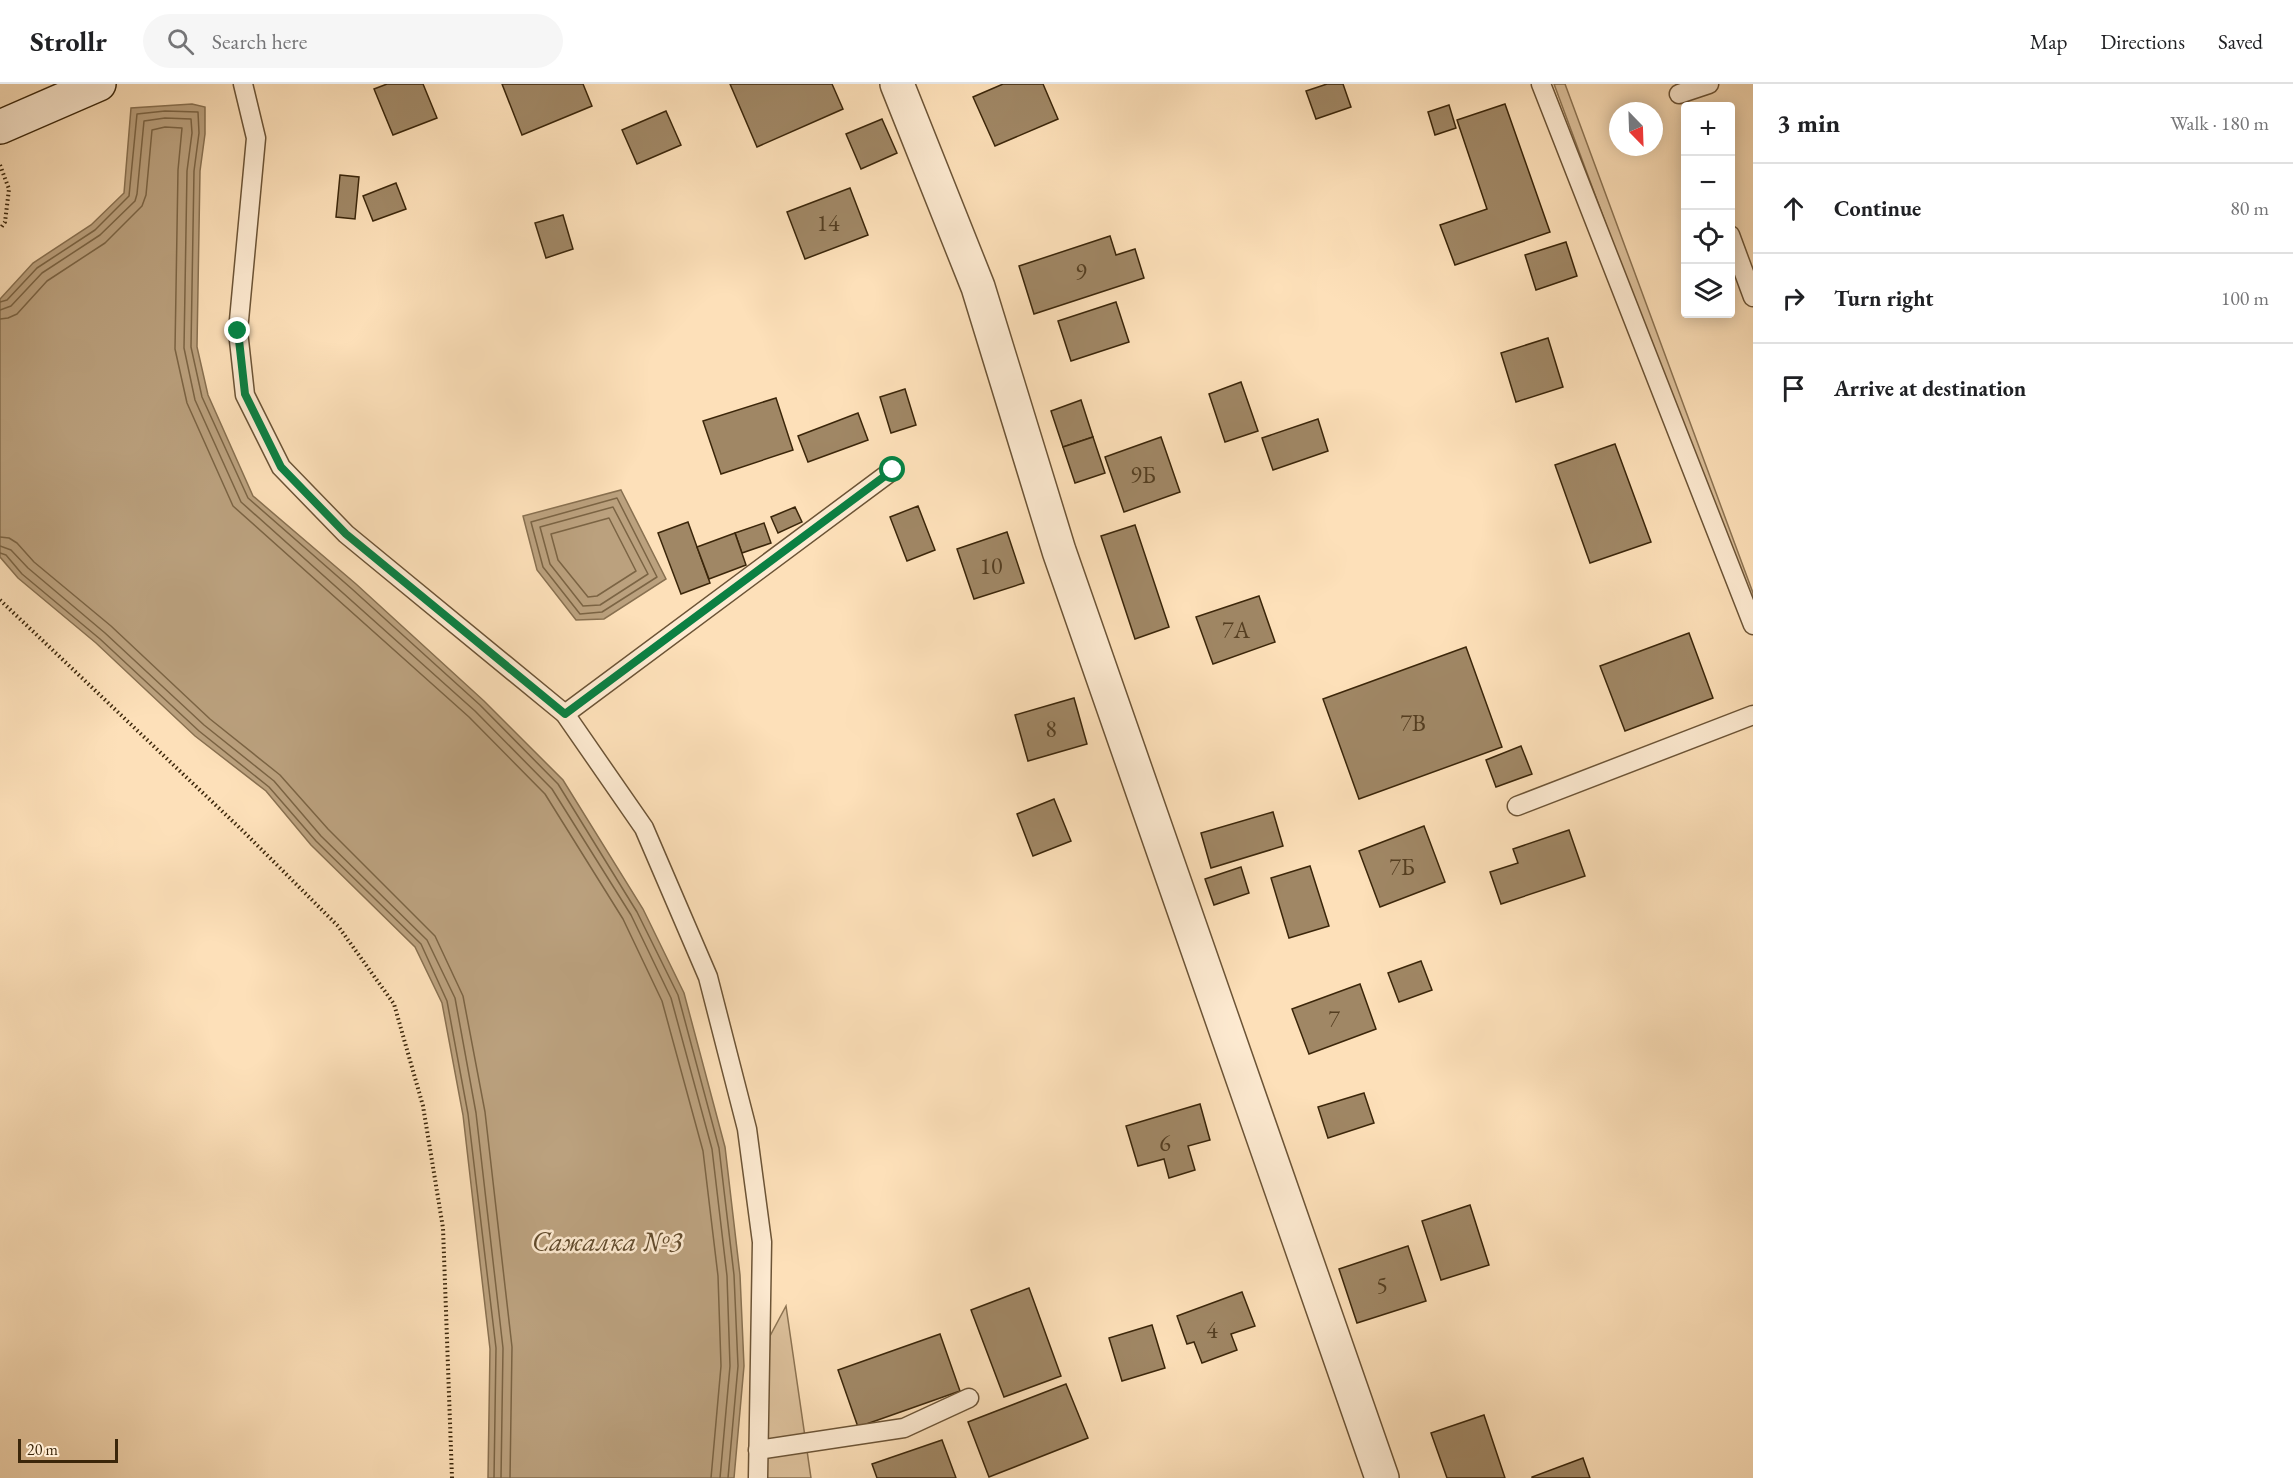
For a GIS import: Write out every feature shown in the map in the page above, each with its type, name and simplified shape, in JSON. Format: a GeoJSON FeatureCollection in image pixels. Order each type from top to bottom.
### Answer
{"type":"FeatureCollection","features":[{"type":"Feature","properties":{"kind":"street"},"geometry":{"type":"LineString","coordinates":[[897,84],[978,287],[1059,550],[1382,1478]]}},
{"type":"Feature","properties":{"kind":"street"},"geometry":{"type":"LineString","coordinates":[[0,127],[95,85]]}},
{"type":"Feature","properties":{"kind":"lane"},"geometry":{"type":"LineString","coordinates":[[243,84],[256,138],[238,331],[245,394],[281,467],[346,534],[565,714],[644,828],[711,988],[747,1129],[762,1242],[758,1478]]}},
{"type":"Feature","properties":{"kind":"lane"},"geometry":{"type":"LineString","coordinates":[[1541,84],[1753,625]]}},
{"type":"Feature","properties":{"kind":"lane"},"geometry":{"type":"LineString","coordinates":[[1680,96],[1709,84]]}},
{"type":"Feature","properties":{"kind":"lane"},"geometry":{"type":"LineString","coordinates":[[1735,246],[1753,297]]}},
{"type":"Feature","properties":{"kind":"lane"},"geometry":{"type":"LineString","coordinates":[[565,714],[893,470]]}},
{"type":"Feature","properties":{"kind":"lane"},"geometry":{"type":"LineString","coordinates":[[1517,806],[1753,715]]}},
{"type":"Feature","properties":{"kind":"lane"},"geometry":{"type":"LineString","coordinates":[[758,1450],[904,1428],[969,1398]]}},
{"type":"Feature","properties":{"kind":"path"},"geometry":{"type":"LineString","coordinates":[[0,165],[9,189],[5,222],[0,229]]}},
{"type":"Feature","properties":{"kind":"path"},"geometry":{"type":"LineString","coordinates":[[0,600],[236,824],[338,926],[394,1004],[423,1106],[443,1228],[452,1478]]}},
{"type":"Feature","properties":{"kind":"shaded area"},"geometry":{"type":"Polygon","coordinates":[[[1554,84],[1565,84],[1753,593],[1753,621],[1554,84]]]}},
{"type":"Feature","properties":{"kind":"shaded area"},"geometry":{"type":"Polygon","coordinates":[[[786,1306],[811,1478],[764,1478],[770,1336],[786,1306]]]}},
{"type":"Feature","properties":{"kind":"water","name":"Сажалка №3"},"geometry":{"type":"Polygon","coordinates":[[[192,104],[205,107],[205,134],[200,171],[197,347],[208,395],[253,496],[356,584],[484,701],[563,780],[643,909],[684,993],[725,1147],[740,1275],[744,1366],[734,1478],[488,1478],[490,1349],[463,1115],[442,1003],[415,947],[311,845],[266,791],[195,736],[96,643],[18,578],[0,557],[0,299],[33,263],[91,225],[124,193],[131,108],[192,104]]]}},
{"type":"Feature","properties":{"kind":"water"},"geometry":{"type":"Polygon","coordinates":[[[621,490],[666,579],[604,619],[576,620],[537,570],[523,516],[621,490]]]}},
{"type":"Feature","properties":{"kind":"building"},"geometry":{"type":"Polygon","coordinates":[[[387,84],[423,84],[437,118],[393,135],[374,89],[387,84]]]}},
{"type":"Feature","properties":{"kind":"building"},"geometry":{"type":"Polygon","coordinates":[[[502,84],[583,84],[592,106],[522,135],[502,84]]]}},
{"type":"Feature","properties":{"kind":"building"},"geometry":{"type":"Polygon","coordinates":[[[730,84],[832,84],[843,109],[757,147],[730,84]]]}},
{"type":"Feature","properties":{"kind":"building"},"geometry":{"type":"Polygon","coordinates":[[[1003,84],[1043,84],[1058,119],[995,146],[973,97],[1003,84]]]}},
{"type":"Feature","properties":{"kind":"building"},"geometry":{"type":"Polygon","coordinates":[[[1327,84],[1343,84],[1351,107],[1316,119],[1306,91],[1327,84]]]}},
{"type":"Feature","properties":{"kind":"building"},"geometry":{"type":"Polygon","coordinates":[[[1505,104],[1550,232],[1455,265],[1440,225],[1487,209],[1457,120],[1505,104]]]}},
{"type":"Feature","properties":{"kind":"building"},"geometry":{"type":"Polygon","coordinates":[[[1449,105],[1456,128],[1435,135],[1428,112],[1449,105]]]}},
{"type":"Feature","properties":{"kind":"building"},"geometry":{"type":"Polygon","coordinates":[[[666,111],[681,145],[637,164],[622,130],[666,111]]]}},
{"type":"Feature","properties":{"kind":"building"},"geometry":{"type":"Polygon","coordinates":[[[882,119],[897,153],[861,169],[846,134],[882,119]]]}},
{"type":"Feature","properties":{"kind":"building"},"geometry":{"type":"Polygon","coordinates":[[[340,175],[359,177],[355,219],[336,217],[340,175]]]}},
{"type":"Feature","properties":{"kind":"building"},"geometry":{"type":"Polygon","coordinates":[[[396,183],[406,209],[373,221],[363,196],[396,183]]]}},
{"type":"Feature","properties":{"kind":"building"},"geometry":{"type":"Polygon","coordinates":[[[850,188],[868,235],[805,259],[787,212],[850,188]]]}},
{"type":"Feature","properties":{"kind":"building"},"geometry":{"type":"Polygon","coordinates":[[[563,215],[573,249],[546,258],[535,223],[563,215]]]}},
{"type":"Feature","properties":{"kind":"building"},"geometry":{"type":"Polygon","coordinates":[[[1110,236],[1116,255],[1135,249],[1144,278],[1034,314],[1019,266],[1110,236]]]}},
{"type":"Feature","properties":{"kind":"building"},"geometry":{"type":"Polygon","coordinates":[[[1566,242],[1577,276],[1536,290],[1525,255],[1566,242]]]}},
{"type":"Feature","properties":{"kind":"building"},"geometry":{"type":"Polygon","coordinates":[[[1116,302],[1129,342],[1071,361],[1058,321],[1116,302]]]}},
{"type":"Feature","properties":{"kind":"building"},"geometry":{"type":"Polygon","coordinates":[[[1548,338],[1563,387],[1516,402],[1501,353],[1548,338]]]}},
{"type":"Feature","properties":{"kind":"building"},"geometry":{"type":"Polygon","coordinates":[[[1241,382],[1258,431],[1225,442],[1209,394],[1241,382]]]}},
{"type":"Feature","properties":{"kind":"building"},"geometry":{"type":"Polygon","coordinates":[[[905,389],[916,425],[891,433],[880,397],[905,389]]]}},
{"type":"Feature","properties":{"kind":"building"},"geometry":{"type":"Polygon","coordinates":[[[776,398],[793,450],[721,474],[703,421],[776,398]]]}},
{"type":"Feature","properties":{"kind":"building"},"geometry":{"type":"Polygon","coordinates":[[[1081,400],[1093,437],[1063,447],[1051,411],[1081,400]]]}},
{"type":"Feature","properties":{"kind":"building"},"geometry":{"type":"Polygon","coordinates":[[[858,413],[868,440],[808,462],[798,436],[858,413]]]}},
{"type":"Feature","properties":{"kind":"building"},"geometry":{"type":"Polygon","coordinates":[[[1318,419],[1328,451],[1273,470],[1262,438],[1318,419]]]}},
{"type":"Feature","properties":{"kind":"building"},"geometry":{"type":"Polygon","coordinates":[[[1093,437],[1105,473],[1075,483],[1063,447],[1093,437]]]}},
{"type":"Feature","properties":{"kind":"building"},"geometry":{"type":"Polygon","coordinates":[[[1161,437],[1180,492],[1124,512],[1105,457],[1161,437]]]}},
{"type":"Feature","properties":{"kind":"building"},"geometry":{"type":"Polygon","coordinates":[[[1615,444],[1651,542],[1590,563],[1555,465],[1615,444]]]}},
{"type":"Feature","properties":{"kind":"building"},"geometry":{"type":"Polygon","coordinates":[[[918,506],[935,550],[907,561],[890,517],[918,506]]]}},
{"type":"Feature","properties":{"kind":"building"},"geometry":{"type":"Polygon","coordinates":[[[795,507],[802,522],[778,533],[771,517],[795,507]]]}},
{"type":"Feature","properties":{"kind":"building"},"geometry":{"type":"Polygon","coordinates":[[[688,522],[710,583],[681,594],[658,533],[688,522]]]}},
{"type":"Feature","properties":{"kind":"building"},"geometry":{"type":"Polygon","coordinates":[[[764,523],[771,543],[742,553],[735,533],[764,523]]]}},
{"type":"Feature","properties":{"kind":"building"},"geometry":{"type":"Polygon","coordinates":[[[1135,525],[1169,627],[1135,639],[1101,536],[1135,525]]]}},
{"type":"Feature","properties":{"kind":"building"},"geometry":{"type":"Polygon","coordinates":[[[1007,532],[1024,583],[974,599],[957,549],[1007,532]]]}},
{"type":"Feature","properties":{"kind":"building"},"geometry":{"type":"Polygon","coordinates":[[[735,533],[746,565],[709,579],[697,547],[735,533]]]}},
{"type":"Feature","properties":{"kind":"building"},"geometry":{"type":"Polygon","coordinates":[[[1259,596],[1275,642],[1213,664],[1196,617],[1259,596]]]}},
{"type":"Feature","properties":{"kind":"building"},"geometry":{"type":"Polygon","coordinates":[[[1689,633],[1713,698],[1625,731],[1600,666],[1689,633]]]}},
{"type":"Feature","properties":{"kind":"building"},"geometry":{"type":"Polygon","coordinates":[[[1466,647],[1502,747],[1359,799],[1323,699],[1466,647]]]}},
{"type":"Feature","properties":{"kind":"building"},"geometry":{"type":"Polygon","coordinates":[[[1074,698],[1087,744],[1028,761],[1015,715],[1074,698]]]}},
{"type":"Feature","properties":{"kind":"building"},"geometry":{"type":"Polygon","coordinates":[[[1521,746],[1532,774],[1496,787],[1486,760],[1521,746]]]}},
{"type":"Feature","properties":{"kind":"building"},"geometry":{"type":"Polygon","coordinates":[[[1054,799],[1071,841],[1033,856],[1017,814],[1054,799]]]}},
{"type":"Feature","properties":{"kind":"building"},"geometry":{"type":"Polygon","coordinates":[[[1273,812],[1283,846],[1211,868],[1201,833],[1273,812]]]}},
{"type":"Feature","properties":{"kind":"building"},"geometry":{"type":"Polygon","coordinates":[[[1424,826],[1445,882],[1380,907],[1359,851],[1424,826]]]}},
{"type":"Feature","properties":{"kind":"building"},"geometry":{"type":"Polygon","coordinates":[[[1569,830],[1585,876],[1501,904],[1490,872],[1518,863],[1513,849],[1569,830]]]}},
{"type":"Feature","properties":{"kind":"building"},"geometry":{"type":"Polygon","coordinates":[[[1310,866],[1329,926],[1289,938],[1271,878],[1310,866]]]}},
{"type":"Feature","properties":{"kind":"building"},"geometry":{"type":"Polygon","coordinates":[[[1241,867],[1249,893],[1214,905],[1205,879],[1241,867]]]}},
{"type":"Feature","properties":{"kind":"building"},"geometry":{"type":"Polygon","coordinates":[[[1421,961],[1432,990],[1399,1002],[1388,973],[1421,961]]]}},
{"type":"Feature","properties":{"kind":"building"},"geometry":{"type":"Polygon","coordinates":[[[1360,984],[1376,1029],[1309,1054],[1292,1009],[1360,984]]]}},
{"type":"Feature","properties":{"kind":"building"},"geometry":{"type":"Polygon","coordinates":[[[1364,1093],[1374,1123],[1328,1138],[1318,1107],[1364,1093]]]}},
{"type":"Feature","properties":{"kind":"building"},"geometry":{"type":"Polygon","coordinates":[[[1200,1104],[1210,1140],[1188,1146],[1195,1170],[1169,1178],[1164,1159],[1138,1166],[1126,1126],[1200,1104]]]}},
{"type":"Feature","properties":{"kind":"building"},"geometry":{"type":"Polygon","coordinates":[[[1470,1205],[1489,1265],[1441,1280],[1422,1221],[1470,1205]]]}},
{"type":"Feature","properties":{"kind":"building"},"geometry":{"type":"Polygon","coordinates":[[[1408,1246],[1426,1301],[1357,1323],[1339,1269],[1408,1246]]]}},
{"type":"Feature","properties":{"kind":"building"},"geometry":{"type":"Polygon","coordinates":[[[1029,1288],[1061,1376],[1004,1397],[971,1310],[1029,1288]]]}},
{"type":"Feature","properties":{"kind":"building"},"geometry":{"type":"Polygon","coordinates":[[[1242,1292],[1255,1326],[1231,1334],[1237,1350],[1202,1363],[1194,1342],[1187,1344],[1177,1316],[1242,1292]]]}},
{"type":"Feature","properties":{"kind":"building"},"geometry":{"type":"Polygon","coordinates":[[[1152,1325],[1165,1368],[1122,1381],[1109,1338],[1152,1325]]]}},
{"type":"Feature","properties":{"kind":"building"},"geometry":{"type":"Polygon","coordinates":[[[940,1334],[960,1391],[858,1427],[838,1370],[940,1334]]]}},
{"type":"Feature","properties":{"kind":"building"},"geometry":{"type":"Polygon","coordinates":[[[1066,1384],[1088,1438],[989,1477],[968,1422],[1066,1384]]]}},
{"type":"Feature","properties":{"kind":"building"},"geometry":{"type":"Polygon","coordinates":[[[1484,1415],[1505,1478],[1447,1478],[1431,1433],[1484,1415]]]}},
{"type":"Feature","properties":{"kind":"building"},"geometry":{"type":"Polygon","coordinates":[[[942,1440],[956,1478],[877,1478],[872,1464],[942,1440]]]}},
{"type":"Feature","properties":{"kind":"building"},"geometry":{"type":"Polygon","coordinates":[[[1583,1458],[1590,1478],[1532,1478],[1532,1477],[1583,1458]]]}},
{"type":"Feature","properties":{"kind":"route"},"geometry":{"type":"LineString","coordinates":[[238,331],[245,394],[281,467],[346,534],[565,714],[893,470]]}}]}
